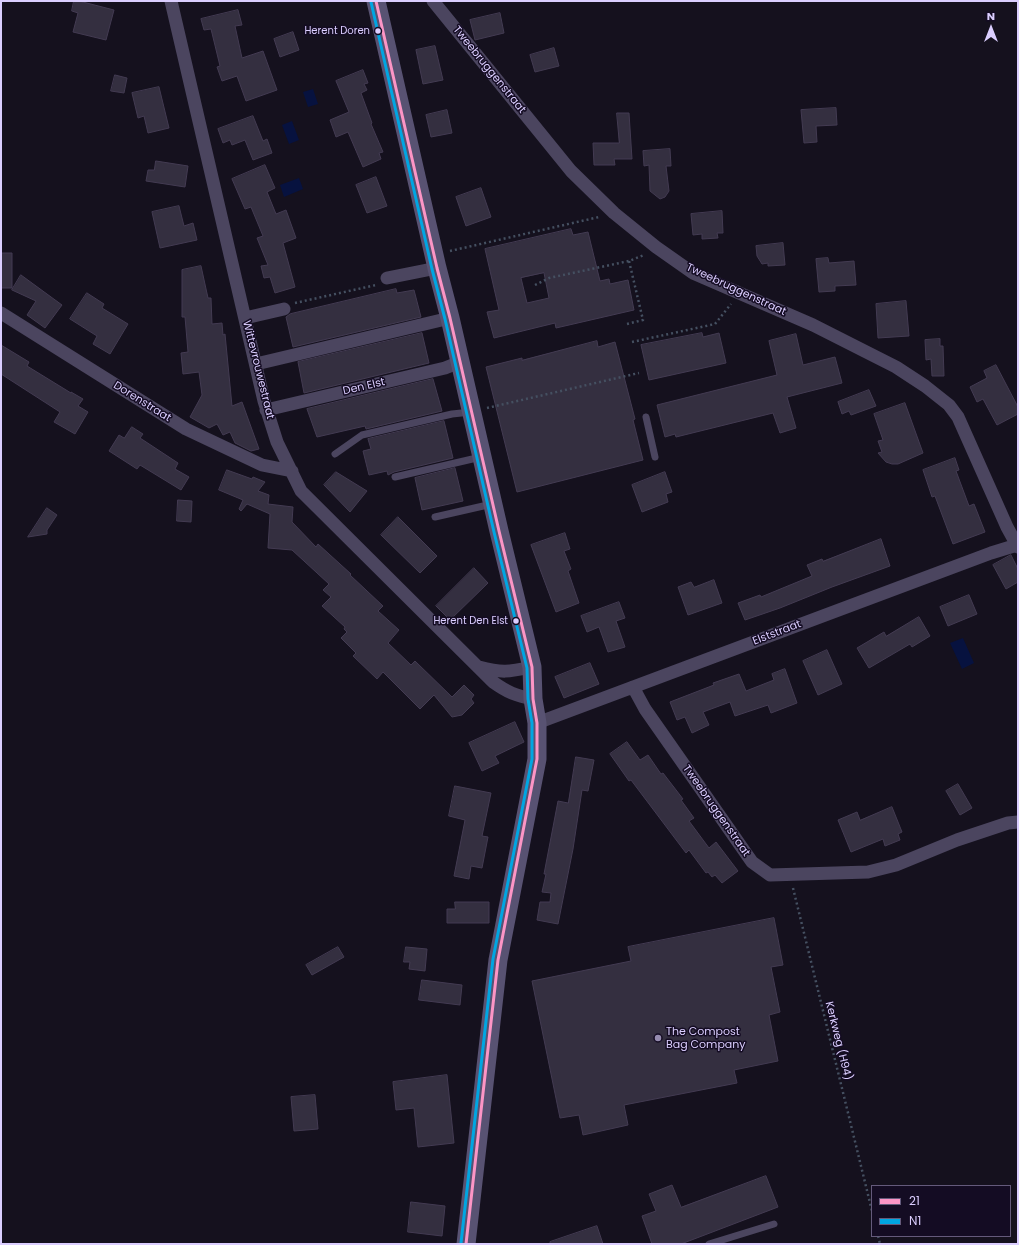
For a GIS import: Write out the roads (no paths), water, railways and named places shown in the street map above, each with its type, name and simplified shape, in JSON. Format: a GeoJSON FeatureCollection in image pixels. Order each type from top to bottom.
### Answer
{"type":"FeatureCollection","features":[{"type":"Feature","properties":{"kind":"street","name":"Wittevrouwestraat"},"geometry":{"type":"LineString","coordinates":[[171,1],[266,410],[277,442],[301,491],[479,666],[493,682],[506,691],[517,696],[533,699]]}},
{"type":"Feature","properties":{"kind":"street"},"geometry":{"type":"LineString","coordinates":[[376,1],[492,504],[532,666],[533,699],[537,723],[537,759],[498,960],[466,1244]]}},
{"type":"Feature","properties":{"kind":"street","name":"Tweebruggenstraat"},"geometry":{"type":"LineString","coordinates":[[433,1],[572,171],[614,213],[656,247],[693,273],[836,336],[896,367],[925,386],[949,405],[958,417],[1017,546]]}},
{"type":"Feature","properties":{"kind":"street"},"geometry":{"type":"LineString","coordinates":[[387,278],[435,261]]}},
{"type":"Feature","properties":{"kind":"street"},"geometry":{"type":"LineString","coordinates":[[245,318],[284,309]]}},
{"type":"Feature","properties":{"kind":"street","name":"Dorenstraat"},"geometry":{"type":"LineString","coordinates":[[1,313],[186,429],[262,464],[292,471]]}},
{"type":"Feature","properties":{"kind":"street"},"geometry":{"type":"LineString","coordinates":[[256,364],[450,318]]}},
{"type":"Feature","properties":{"kind":"street","name":"Den Elst"},"geometry":{"type":"LineString","coordinates":[[266,410],[445,368],[460,362]]}},
{"type":"Feature","properties":{"kind":"street","name":"Elststraat"},"geometry":{"type":"LineString","coordinates":[[537,723],[991,553],[1017,546]]}},
{"type":"Feature","properties":{"kind":"street","name":"Wittevrouwestraat"},"geometry":{"type":"LineString","coordinates":[[479,666],[495,671],[508,672],[532,666]]}},
{"type":"Feature","properties":{"kind":"street","name":"Tweebruggenstraat"},"geometry":{"type":"LineString","coordinates":[[633,687],[645,709],[752,862],[770,875],[868,872],[896,865],[957,840],[1008,823],[1018,822]]}},
{"type":"Feature","properties":{"kind":"lane"},"geometry":{"type":"LineString","coordinates":[[334,454],[362,435],[452,414],[472,412]]}},
{"type":"Feature","properties":{"kind":"lane"},"geometry":{"type":"LineString","coordinates":[[646,417],[655,457]]}},
{"type":"Feature","properties":{"kind":"lane"},"geometry":{"type":"LineString","coordinates":[[395,477],[482,457]]}},
{"type":"Feature","properties":{"kind":"lane"},"geometry":{"type":"LineString","coordinates":[[434,517],[492,504]]}},
{"type":"Feature","properties":{"kind":"lane"},"geometry":{"type":"LineString","coordinates":[[709,1244],[774,1224]]}},
{"type":"Feature","properties":{"kind":"place","name":"Herent Doren"},"geometry":{"type":"Point","coordinates":[378,31]}},
{"type":"Feature","properties":{"kind":"place","name":"Herent Den Elst"},"geometry":{"type":"Point","coordinates":[516,621]}},
{"type":"Feature","properties":{"kind":"place","name":"The Compost Bag Company"},"geometry":{"type":"Point","coordinates":[658,1038]}}]}
